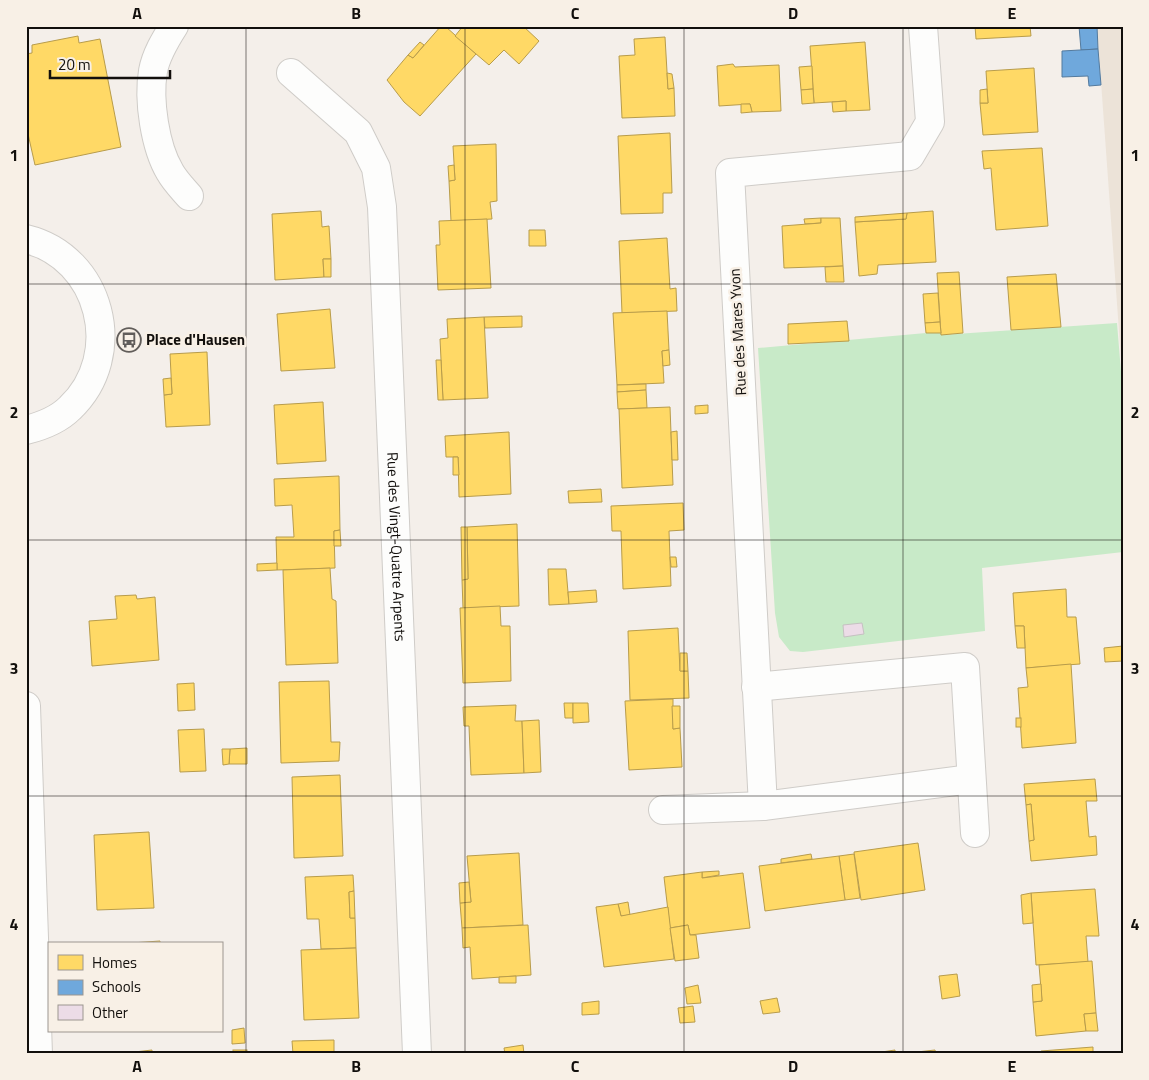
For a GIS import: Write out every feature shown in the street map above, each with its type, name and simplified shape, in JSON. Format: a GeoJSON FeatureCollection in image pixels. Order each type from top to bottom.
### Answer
{"type":"FeatureCollection","features":[{"type":"Feature","properties":{"kind":"street"},"geometry":{"type":"LineString","coordinates":[[174,26],[163,42],[153,71],[153,100],[157,143],[170,173],[189,196]]}},
{"type":"Feature","properties":{"kind":"street","name":"Rue des Mares Yvon"},"geometry":{"type":"LineString","coordinates":[[763,806],[730,173],[910,156],[930,122],[923,26]]}},
{"type":"Feature","properties":{"kind":"street","name":"Rue des Vingt-Quatre Arpents"},"geometry":{"type":"LineString","coordinates":[[291,73],[358,132],[376,168],[382,207],[417,1054]]}},
{"type":"Feature","properties":{"kind":"street"},"geometry":{"type":"LineString","coordinates":[[26,239],[39,242],[62,255],[81,274],[96,300],[102,329],[99,358],[88,385],[70,408],[45,425],[26,430]]}},
{"type":"Feature","properties":{"kind":"street"},"geometry":{"type":"LineString","coordinates":[[756,687],[965,667],[975,833]]}},
{"type":"Feature","properties":{"kind":"street"},"geometry":{"type":"LineString","coordinates":[[26,706],[38,1054]]}},
{"type":"Feature","properties":{"kind":"street"},"geometry":{"type":"LineString","coordinates":[[663,810],[763,806],[971,779]]}},
{"type":"Feature","properties":{"kind":"shaded area"},"geometry":{"type":"Polygon","coordinates":[[[1097,26],[1123,26],[1123,387],[1097,26]]]}},
{"type":"Feature","properties":{"kind":"green space"},"geometry":{"type":"Polygon","coordinates":[[[1117,323],[1123,396],[1123,552],[982,568],[985,631],[803,652],[790,651],[779,637],[775,613],[758,348],[926,333],[941,333],[941,335],[1117,323]]]}},
{"type":"Feature","properties":{"kind":"building: Homes"},"geometry":{"type":"Polygon","coordinates":[[[441,26],[445,26],[476,54],[420,116],[404,102],[387,80],[408,55],[413,58],[441,26]]]}},
{"type":"Feature","properties":{"kind":"building: Homes"},"geometry":{"type":"Polygon","coordinates":[[[463,26],[523,26],[539,41],[519,64],[504,50],[489,65],[455,36],[463,26]]]}},
{"type":"Feature","properties":{"kind":"building: Homes"},"geometry":{"type":"Polygon","coordinates":[[[975,26],[1030,26],[1031,36],[976,39],[975,26]]]}},
{"type":"Feature","properties":{"kind":"building: Homes"},"geometry":{"type":"Polygon","coordinates":[[[78,36],[79,43],[100,39],[121,147],[35,165],[26,125],[26,54],[32,53],[32,45],[78,36]]]}},
{"type":"Feature","properties":{"kind":"building: Homes"},"geometry":{"type":"Polygon","coordinates":[[[665,37],[668,89],[674,88],[675,116],[622,118],[619,56],[635,55],[634,39],[665,37]]]}},
{"type":"Feature","properties":{"kind":"building: Homes"},"geometry":{"type":"Polygon","coordinates":[[[420,42],[424,45],[413,58],[408,55],[420,42]]]}},
{"type":"Feature","properties":{"kind":"building: Homes"},"geometry":{"type":"Polygon","coordinates":[[[865,42],[870,110],[846,111],[846,101],[814,103],[810,46],[865,42]]]}},
{"type":"Feature","properties":{"kind":"building: Homes"},"geometry":{"type":"Polygon","coordinates":[[[733,64],[735,67],[779,65],[781,111],[752,112],[750,104],[719,106],[717,66],[733,64]]]}},
{"type":"Feature","properties":{"kind":"building: Homes"},"geometry":{"type":"Polygon","coordinates":[[[812,66],[813,89],[801,90],[799,67],[812,66]]]}},
{"type":"Feature","properties":{"kind":"building: Homes"},"geometry":{"type":"Polygon","coordinates":[[[1034,68],[1038,132],[983,135],[980,103],[988,103],[986,71],[1034,68]]]}},
{"type":"Feature","properties":{"kind":"building: Homes"},"geometry":{"type":"Polygon","coordinates":[[[667,73],[672,74],[674,88],[668,89],[667,73]]]}},
{"type":"Feature","properties":{"kind":"building: Homes"},"geometry":{"type":"Polygon","coordinates":[[[813,89],[814,103],[802,104],[801,90],[813,89]]]}},
{"type":"Feature","properties":{"kind":"building: Homes"},"geometry":{"type":"Polygon","coordinates":[[[987,89],[988,103],[980,103],[980,90],[987,89]]]}},
{"type":"Feature","properties":{"kind":"building: Homes"},"geometry":{"type":"Polygon","coordinates":[[[846,101],[846,111],[833,112],[832,102],[846,101]]]}},
{"type":"Feature","properties":{"kind":"building: Homes"},"geometry":{"type":"Polygon","coordinates":[[[741,104],[750,104],[752,112],[741,113],[741,104]]]}},
{"type":"Feature","properties":{"kind":"building: Homes"},"geometry":{"type":"Polygon","coordinates":[[[670,133],[672,193],[663,193],[663,213],[621,214],[618,136],[670,133]]]}},
{"type":"Feature","properties":{"kind":"building: Homes"},"geometry":{"type":"Polygon","coordinates":[[[496,144],[497,201],[490,202],[492,219],[451,221],[449,181],[455,180],[453,146],[496,144]]]}},
{"type":"Feature","properties":{"kind":"building: Homes"},"geometry":{"type":"Polygon","coordinates":[[[1042,148],[1048,226],[996,230],[991,168],[984,169],[982,151],[1042,148]]]}},
{"type":"Feature","properties":{"kind":"building: Homes"},"geometry":{"type":"Polygon","coordinates":[[[454,165],[455,180],[449,181],[448,166],[454,165]]]}},
{"type":"Feature","properties":{"kind":"building: Homes"},"geometry":{"type":"Polygon","coordinates":[[[321,211],[322,227],[329,226],[331,259],[323,259],[324,277],[275,280],[272,214],[321,211]]]}},
{"type":"Feature","properties":{"kind":"building: Homes"},"geometry":{"type":"Polygon","coordinates":[[[933,211],[936,262],[878,265],[877,274],[859,276],[855,222],[906,219],[907,213],[933,211]]]}},
{"type":"Feature","properties":{"kind":"building: Homes"},"geometry":{"type":"Polygon","coordinates":[[[907,213],[906,219],[855,222],[855,217],[907,213]]]}},
{"type":"Feature","properties":{"kind":"building: Homes"},"geometry":{"type":"Polygon","coordinates":[[[821,218],[821,223],[805,224],[804,219],[821,218]]]}},
{"type":"Feature","properties":{"kind":"building: Homes"},"geometry":{"type":"Polygon","coordinates":[[[821,218],[840,218],[843,266],[784,268],[782,226],[821,223],[821,218]]]}},
{"type":"Feature","properties":{"kind":"building: Homes"},"geometry":{"type":"Polygon","coordinates":[[[487,219],[491,288],[438,290],[436,245],[440,245],[439,221],[487,219]]]}},
{"type":"Feature","properties":{"kind":"building: Homes"},"geometry":{"type":"Polygon","coordinates":[[[529,230],[545,230],[546,246],[529,246],[529,230]]]}},
{"type":"Feature","properties":{"kind":"building: Homes"},"geometry":{"type":"Polygon","coordinates":[[[667,238],[670,289],[676,288],[677,311],[622,313],[619,241],[667,238]]]}},
{"type":"Feature","properties":{"kind":"building: Homes"},"geometry":{"type":"Polygon","coordinates":[[[323,259],[331,259],[331,277],[324,277],[323,259]]]}},
{"type":"Feature","properties":{"kind":"building: Homes"},"geometry":{"type":"Polygon","coordinates":[[[843,266],[844,282],[826,282],[825,267],[843,266]]]}},
{"type":"Feature","properties":{"kind":"building: Homes"},"geometry":{"type":"Polygon","coordinates":[[[959,272],[963,333],[941,335],[937,273],[959,272]]]}},
{"type":"Feature","properties":{"kind":"building: Homes"},"geometry":{"type":"Polygon","coordinates":[[[1056,274],[1061,327],[1011,330],[1007,277],[1056,274]]]}},
{"type":"Feature","properties":{"kind":"building: Homes"},"geometry":{"type":"Polygon","coordinates":[[[938,293],[940,322],[925,323],[923,294],[938,293]]]}},
{"type":"Feature","properties":{"kind":"building: Homes"},"geometry":{"type":"Polygon","coordinates":[[[330,309],[335,368],[281,371],[277,314],[330,309]]]}},
{"type":"Feature","properties":{"kind":"building: Homes"},"geometry":{"type":"Polygon","coordinates":[[[667,311],[669,350],[662,351],[664,383],[617,385],[613,313],[667,311]]]}},
{"type":"Feature","properties":{"kind":"building: Homes"},"geometry":{"type":"Polygon","coordinates":[[[522,316],[522,327],[485,328],[484,317],[522,316]]]}},
{"type":"Feature","properties":{"kind":"building: Homes"},"geometry":{"type":"Polygon","coordinates":[[[484,317],[488,398],[443,400],[440,339],[448,338],[447,319],[484,317]]]}},
{"type":"Feature","properties":{"kind":"building: Homes"},"geometry":{"type":"Polygon","coordinates":[[[847,321],[849,341],[788,344],[788,324],[847,321]]]}},
{"type":"Feature","properties":{"kind":"building: Homes"},"geometry":{"type":"Polygon","coordinates":[[[940,322],[941,333],[926,333],[925,323],[940,322]]]}},
{"type":"Feature","properties":{"kind":"building: Homes"},"geometry":{"type":"Polygon","coordinates":[[[669,350],[670,365],[663,366],[662,351],[669,350]]]}},
{"type":"Feature","properties":{"kind":"building: Homes"},"geometry":{"type":"Polygon","coordinates":[[[207,352],[210,425],[166,427],[164,395],[172,394],[170,354],[207,352]]]}},
{"type":"Feature","properties":{"kind":"building: Homes"},"geometry":{"type":"Polygon","coordinates":[[[436,360],[441,360],[443,400],[438,400],[436,360]]]}},
{"type":"Feature","properties":{"kind":"building: Homes"},"geometry":{"type":"Polygon","coordinates":[[[171,378],[172,394],[164,395],[163,379],[171,378]]]}},
{"type":"Feature","properties":{"kind":"building: Homes"},"geometry":{"type":"Polygon","coordinates":[[[646,384],[646,390],[617,392],[617,385],[646,384]]]}},
{"type":"Feature","properties":{"kind":"building: Homes"},"geometry":{"type":"Polygon","coordinates":[[[646,390],[647,408],[618,409],[617,392],[646,390]]]}},
{"type":"Feature","properties":{"kind":"building: Homes"},"geometry":{"type":"Polygon","coordinates":[[[323,402],[326,461],[277,464],[274,405],[323,402]]]}},
{"type":"Feature","properties":{"kind":"building: Homes"},"geometry":{"type":"Polygon","coordinates":[[[708,405],[708,413],[695,414],[695,406],[708,405]]]}},
{"type":"Feature","properties":{"kind":"building: Homes"},"geometry":{"type":"Polygon","coordinates":[[[670,407],[673,485],[622,488],[619,409],[670,407]]]}},
{"type":"Feature","properties":{"kind":"building: Homes"},"geometry":{"type":"Polygon","coordinates":[[[677,431],[678,460],[672,460],[671,432],[677,431]]]}},
{"type":"Feature","properties":{"kind":"building: Homes"},"geometry":{"type":"Polygon","coordinates":[[[509,432],[511,494],[459,497],[458,457],[446,457],[445,436],[509,432]]]}},
{"type":"Feature","properties":{"kind":"building: Homes"},"geometry":{"type":"Polygon","coordinates":[[[453,457],[458,457],[459,475],[453,475],[453,457]]]}},
{"type":"Feature","properties":{"kind":"building: Homes"},"geometry":{"type":"Polygon","coordinates":[[[339,476],[340,530],[334,531],[335,568],[277,570],[276,537],[294,537],[292,505],[275,506],[274,479],[339,476]]]}},
{"type":"Feature","properties":{"kind":"building: Homes"},"geometry":{"type":"Polygon","coordinates":[[[601,489],[602,502],[569,503],[568,491],[601,489]]]}},
{"type":"Feature","properties":{"kind":"building: Homes"},"geometry":{"type":"Polygon","coordinates":[[[683,503],[684,530],[669,531],[671,586],[623,589],[621,531],[612,531],[611,506],[683,503]]]}},
{"type":"Feature","properties":{"kind":"building: Homes"},"geometry":{"type":"Polygon","coordinates":[[[517,524],[519,606],[463,608],[462,580],[468,579],[467,527],[517,524]]]}},
{"type":"Feature","properties":{"kind":"building: Homes"},"geometry":{"type":"Polygon","coordinates":[[[461,527],[467,527],[468,579],[462,580],[461,527]]]}},
{"type":"Feature","properties":{"kind":"building: Homes"},"geometry":{"type":"Polygon","coordinates":[[[340,530],[341,546],[334,546],[334,531],[340,530]]]}},
{"type":"Feature","properties":{"kind":"building: Homes"},"geometry":{"type":"Polygon","coordinates":[[[670,557],[676,557],[677,567],[671,567],[670,557]]]}},
{"type":"Feature","properties":{"kind":"building: Homes"},"geometry":{"type":"Polygon","coordinates":[[[277,563],[277,570],[257,571],[257,564],[277,563]]]}},
{"type":"Feature","properties":{"kind":"building: Homes"},"geometry":{"type":"Polygon","coordinates":[[[330,568],[332,599],[336,601],[338,663],[286,665],[283,570],[330,568]]]}},
{"type":"Feature","properties":{"kind":"building: Homes"},"geometry":{"type":"Polygon","coordinates":[[[548,569],[566,569],[569,604],[549,605],[548,569]]]}},
{"type":"Feature","properties":{"kind":"building: Homes"},"geometry":{"type":"Polygon","coordinates":[[[1066,589],[1067,617],[1076,617],[1080,664],[1026,668],[1024,626],[1015,626],[1013,593],[1066,589]]]}},
{"type":"Feature","properties":{"kind":"building: Homes"},"geometry":{"type":"Polygon","coordinates":[[[596,590],[597,602],[569,604],[568,592],[596,590]]]}},
{"type":"Feature","properties":{"kind":"building: Homes"},"geometry":{"type":"Polygon","coordinates":[[[136,595],[137,599],[155,597],[159,660],[92,666],[89,621],[117,619],[115,596],[136,595]]]}},
{"type":"Feature","properties":{"kind":"building: Homes"},"geometry":{"type":"Polygon","coordinates":[[[500,606],[501,626],[510,626],[511,681],[463,683],[460,608],[500,606]]]}},
{"type":"Feature","properties":{"kind":"building: Homes"},"geometry":{"type":"Polygon","coordinates":[[[1015,626],[1024,626],[1025,648],[1017,648],[1015,626]]]}},
{"type":"Feature","properties":{"kind":"building: Homes"},"geometry":{"type":"Polygon","coordinates":[[[678,628],[680,671],[688,671],[689,698],[630,700],[628,631],[678,628]]]}},
{"type":"Feature","properties":{"kind":"building: Homes"},"geometry":{"type":"Polygon","coordinates":[[[1123,646],[1123,661],[1105,662],[1104,648],[1123,646]]]}},
{"type":"Feature","properties":{"kind":"building: Homes"},"geometry":{"type":"Polygon","coordinates":[[[680,653],[687,653],[688,671],[680,671],[680,653]]]}},
{"type":"Feature","properties":{"kind":"building: Homes"},"geometry":{"type":"Polygon","coordinates":[[[1071,664],[1076,743],[1022,748],[1018,688],[1028,687],[1026,668],[1071,664]]]}},
{"type":"Feature","properties":{"kind":"building: Homes"},"geometry":{"type":"Polygon","coordinates":[[[329,681],[331,742],[340,742],[339,761],[281,763],[279,682],[329,681]]]}},
{"type":"Feature","properties":{"kind":"building: Homes"},"geometry":{"type":"Polygon","coordinates":[[[194,683],[195,710],[178,711],[177,684],[194,683]]]}},
{"type":"Feature","properties":{"kind":"building: Homes"},"geometry":{"type":"Polygon","coordinates":[[[673,699],[673,729],[680,728],[682,767],[629,770],[625,701],[673,699]]]}},
{"type":"Feature","properties":{"kind":"building: Homes"},"geometry":{"type":"Polygon","coordinates":[[[564,703],[573,703],[573,718],[565,718],[564,703]]]}},
{"type":"Feature","properties":{"kind":"building: Homes"},"geometry":{"type":"Polygon","coordinates":[[[573,703],[588,703],[589,722],[573,723],[573,703]]]}},
{"type":"Feature","properties":{"kind":"building: Homes"},"geometry":{"type":"Polygon","coordinates":[[[516,705],[515,721],[522,721],[524,773],[471,775],[469,726],[464,726],[463,707],[516,705]]]}},
{"type":"Feature","properties":{"kind":"building: Homes"},"geometry":{"type":"Polygon","coordinates":[[[672,706],[680,706],[680,728],[673,729],[672,706]]]}},
{"type":"Feature","properties":{"kind":"building: Homes"},"geometry":{"type":"Polygon","coordinates":[[[1016,718],[1021,718],[1021,727],[1016,727],[1016,718]]]}},
{"type":"Feature","properties":{"kind":"building: Homes"},"geometry":{"type":"Polygon","coordinates":[[[539,720],[541,772],[524,773],[522,721],[539,720]]]}},
{"type":"Feature","properties":{"kind":"building: Homes"},"geometry":{"type":"Polygon","coordinates":[[[204,729],[206,771],[180,772],[178,730],[204,729]]]}},
{"type":"Feature","properties":{"kind":"building: Homes"},"geometry":{"type":"Polygon","coordinates":[[[247,748],[247,764],[229,764],[230,749],[247,748]]]}},
{"type":"Feature","properties":{"kind":"building: Homes"},"geometry":{"type":"Polygon","coordinates":[[[222,749],[230,749],[229,764],[223,765],[222,749]]]}},
{"type":"Feature","properties":{"kind":"building: Homes"},"geometry":{"type":"Polygon","coordinates":[[[340,775],[343,856],[294,858],[292,777],[340,775]]]}},
{"type":"Feature","properties":{"kind":"building: Homes"},"geometry":{"type":"Polygon","coordinates":[[[1095,779],[1097,801],[1086,801],[1089,837],[1096,836],[1097,855],[1031,861],[1029,841],[1034,840],[1031,804],[1026,805],[1024,784],[1095,779]]]}},
{"type":"Feature","properties":{"kind":"building: Homes"},"geometry":{"type":"Polygon","coordinates":[[[1031,804],[1034,840],[1029,841],[1026,805],[1031,804]]]}},
{"type":"Feature","properties":{"kind":"building: Homes"},"geometry":{"type":"Polygon","coordinates":[[[149,832],[154,908],[97,910],[94,835],[149,832]]]}},
{"type":"Feature","properties":{"kind":"building: Homes"},"geometry":{"type":"Polygon","coordinates":[[[918,843],[925,890],[861,900],[854,852],[918,843]]]}},
{"type":"Feature","properties":{"kind":"building: Homes"},"geometry":{"type":"Polygon","coordinates":[[[519,853],[523,925],[462,928],[460,903],[471,902],[467,856],[519,853]]]}},
{"type":"Feature","properties":{"kind":"building: Homes"},"geometry":{"type":"Polygon","coordinates":[[[811,854],[812,859],[781,863],[781,859],[811,854]]]}},
{"type":"Feature","properties":{"kind":"building: Homes"},"geometry":{"type":"Polygon","coordinates":[[[854,854],[860,898],[845,900],[839,856],[854,854]]]}},
{"type":"Feature","properties":{"kind":"building: Homes"},"geometry":{"type":"Polygon","coordinates":[[[839,856],[845,900],[765,911],[759,866],[839,856]]]}},
{"type":"Feature","properties":{"kind":"building: Homes"},"geometry":{"type":"Polygon","coordinates":[[[719,871],[719,875],[702,878],[702,872],[719,871]]]}},
{"type":"Feature","properties":{"kind":"building: Homes"},"geometry":{"type":"Polygon","coordinates":[[[702,872],[702,878],[743,873],[750,928],[690,935],[688,925],[670,928],[664,877],[702,872]]]}},
{"type":"Feature","properties":{"kind":"building: Homes"},"geometry":{"type":"Polygon","coordinates":[[[353,875],[354,891],[349,892],[350,918],[355,918],[356,948],[321,949],[319,919],[307,919],[305,877],[353,875]]]}},
{"type":"Feature","properties":{"kind":"building: Homes"},"geometry":{"type":"Polygon","coordinates":[[[469,882],[471,902],[460,903],[459,883],[469,882]]]}},
{"type":"Feature","properties":{"kind":"building: Homes"},"geometry":{"type":"Polygon","coordinates":[[[1095,889],[1099,936],[1086,936],[1088,962],[1036,965],[1031,893],[1095,889]]]}},
{"type":"Feature","properties":{"kind":"building: Homes"},"geometry":{"type":"Polygon","coordinates":[[[354,891],[355,918],[350,918],[349,892],[354,891]]]}},
{"type":"Feature","properties":{"kind":"building: Homes"},"geometry":{"type":"Polygon","coordinates":[[[1031,893],[1033,923],[1023,924],[1021,895],[1031,893]]]}},
{"type":"Feature","properties":{"kind":"building: Homes"},"geometry":{"type":"Polygon","coordinates":[[[628,902],[630,915],[621,916],[618,904],[628,902]]]}},
{"type":"Feature","properties":{"kind":"building: Homes"},"geometry":{"type":"Polygon","coordinates":[[[618,904],[621,916],[668,907],[674,959],[604,967],[596,907],[618,904]]]}},
{"type":"Feature","properties":{"kind":"building: Homes"},"geometry":{"type":"Polygon","coordinates":[[[528,925],[531,975],[472,979],[470,947],[463,948],[462,928],[528,925]]]}},
{"type":"Feature","properties":{"kind":"building: Homes"},"geometry":{"type":"Polygon","coordinates":[[[688,925],[690,935],[696,935],[699,958],[675,961],[670,928],[688,925]]]}},
{"type":"Feature","properties":{"kind":"building: Homes"},"geometry":{"type":"Polygon","coordinates":[[[356,948],[359,1018],[304,1020],[301,950],[356,948]]]}},
{"type":"Feature","properties":{"kind":"building: Homes"},"geometry":{"type":"Polygon","coordinates":[[[1092,961],[1096,1013],[1084,1014],[1086,1031],[1036,1036],[1033,1002],[1042,1001],[1039,965],[1092,961]]]}},
{"type":"Feature","properties":{"kind":"building: Homes"},"geometry":{"type":"Polygon","coordinates":[[[957,974],[960,996],[942,999],[939,976],[957,974]]]}},
{"type":"Feature","properties":{"kind":"building: Homes"},"geometry":{"type":"Polygon","coordinates":[[[516,976],[516,983],[499,983],[499,977],[516,976]]]}},
{"type":"Feature","properties":{"kind":"building: Homes"},"geometry":{"type":"Polygon","coordinates":[[[1041,984],[1042,1001],[1033,1002],[1032,985],[1041,984]]]}},
{"type":"Feature","properties":{"kind":"building: Homes"},"geometry":{"type":"Polygon","coordinates":[[[698,985],[701,1003],[687,1004],[685,988],[698,985]]]}},
{"type":"Feature","properties":{"kind":"building: Homes"},"geometry":{"type":"Polygon","coordinates":[[[777,998],[780,1012],[763,1014],[760,1001],[777,998]]]}},
{"type":"Feature","properties":{"kind":"building: Homes"},"geometry":{"type":"Polygon","coordinates":[[[599,1001],[599,1014],[582,1015],[582,1003],[599,1001]]]}},
{"type":"Feature","properties":{"kind":"building: Homes"},"geometry":{"type":"Polygon","coordinates":[[[693,1006],[695,1022],[680,1023],[678,1008],[693,1006]]]}},
{"type":"Feature","properties":{"kind":"building: Homes"},"geometry":{"type":"Polygon","coordinates":[[[1096,1013],[1098,1031],[1086,1031],[1084,1014],[1096,1013]]]}},
{"type":"Feature","properties":{"kind":"building: Homes"},"geometry":{"type":"Polygon","coordinates":[[[244,1028],[245,1043],[232,1044],[232,1030],[244,1028]]]}},
{"type":"Feature","properties":{"kind":"building: Homes"},"geometry":{"type":"Polygon","coordinates":[[[334,1040],[334,1054],[293,1054],[292,1041],[334,1040]]]}},
{"type":"Feature","properties":{"kind":"building: Homes"},"geometry":{"type":"Polygon","coordinates":[[[523,1045],[524,1054],[505,1054],[504,1048],[523,1045]]]}},
{"type":"Feature","properties":{"kind":"building: Homes"},"geometry":{"type":"Polygon","coordinates":[[[1093,1047],[1093,1054],[1041,1054],[1041,1051],[1093,1047]]]}},
{"type":"Feature","properties":{"kind":"building: Homes"},"geometry":{"type":"Polygon","coordinates":[[[152,1050],[152,1054],[117,1054],[152,1050]]]}},
{"type":"Feature","properties":{"kind":"building: Homes"},"geometry":{"type":"Polygon","coordinates":[[[233,1050],[247,1050],[247,1054],[233,1054],[233,1050]]]}},
{"type":"Feature","properties":{"kind":"building: Homes"},"geometry":{"type":"Polygon","coordinates":[[[895,1050],[895,1054],[875,1053],[895,1050]]]}},
{"type":"Feature","properties":{"kind":"building: Homes"},"geometry":{"type":"Polygon","coordinates":[[[935,1050],[936,1054],[899,1054],[935,1050]]]}},
{"type":"Feature","properties":{"kind":"building: Schools"},"geometry":{"type":"Polygon","coordinates":[[[1079,26],[1097,26],[1098,49],[1081,50],[1079,26]]]}},
{"type":"Feature","properties":{"kind":"building: Schools"},"geometry":{"type":"Polygon","coordinates":[[[1098,49],[1101,85],[1089,86],[1088,76],[1062,77],[1062,51],[1098,49]]]}},
{"type":"Feature","properties":{"kind":"building: Other"},"geometry":{"type":"Polygon","coordinates":[[[862,623],[864,634],[844,637],[843,625],[862,623]]]}},
{"type":"Feature","properties":{"kind":"place","name":"Place d'Hausen"},"geometry":{"type":"Point","coordinates":[129,340]}}]}
